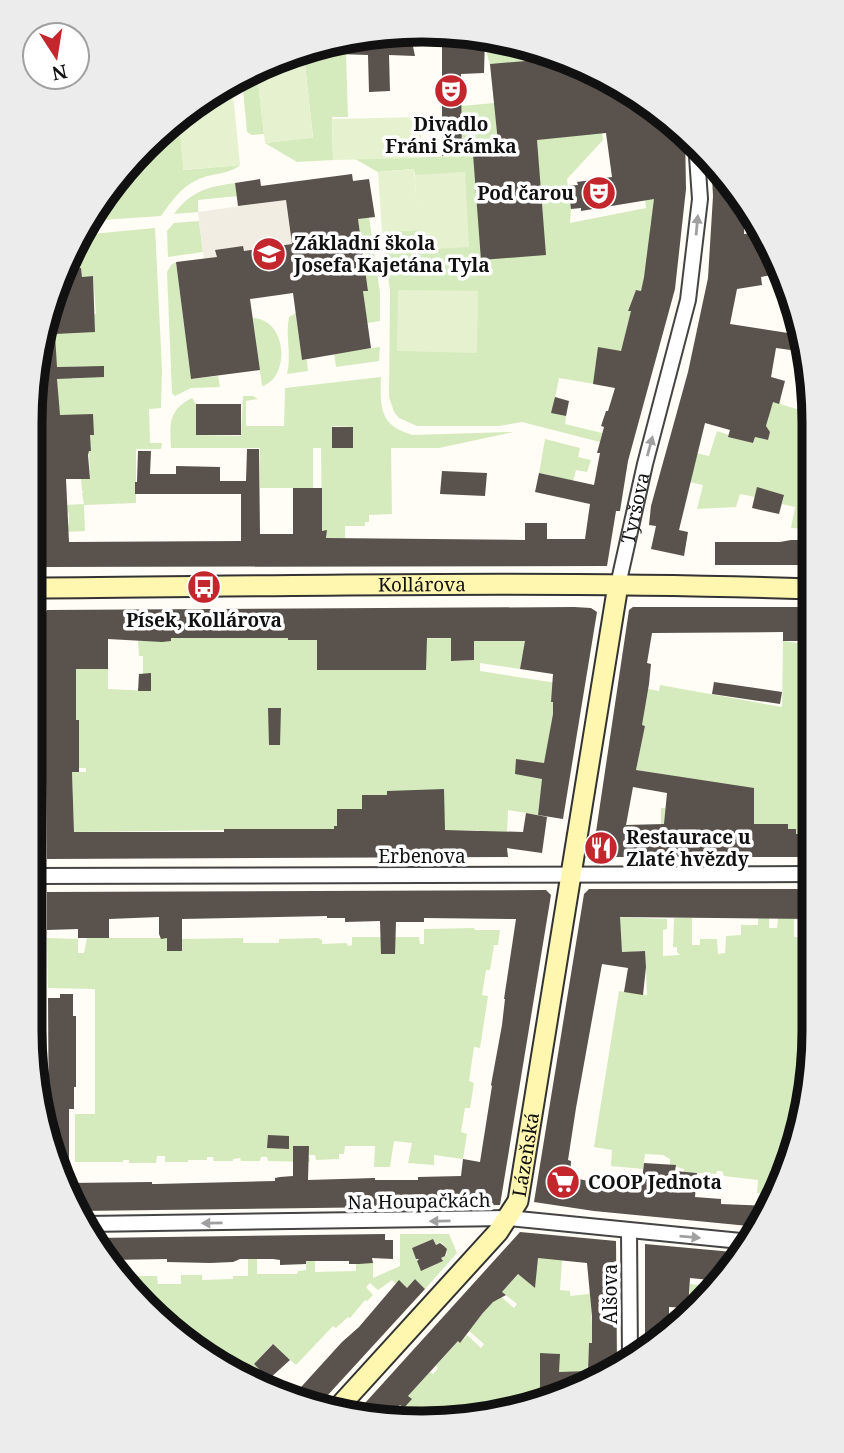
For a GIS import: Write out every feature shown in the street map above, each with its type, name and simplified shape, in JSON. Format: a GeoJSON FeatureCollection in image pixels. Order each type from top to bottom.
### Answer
{"type":"FeatureCollection","features":[{"type":"Feature","properties":{"kind":"street","name":"Tyršova"},"geometry":{"type":"LineString","coordinates":[[572,875],[618,585],[645,464],[688,300],[700,199],[697,160]]}},
{"type":"Feature","properties":{"kind":"street","name":"Kollárova"},"geometry":{"type":"LineString","coordinates":[[42,588],[743,585],[802,588]]}},
{"type":"Feature","properties":{"kind":"street","name":"Erbenova"},"geometry":{"type":"LineString","coordinates":[[42,876],[802,874]]}},
{"type":"Feature","properties":{"kind":"street","name":"Lázeňská"},"geometry":{"type":"LineString","coordinates":[[343,1403],[508,1218],[518,1201],[572,875]]}},
{"type":"Feature","properties":{"kind":"street","name":"Na Houpačkách"},"geometry":{"type":"LineString","coordinates":[[95,1224],[508,1218],[739,1241]]}},
{"type":"Feature","properties":{"kind":"street","name":"Alšova"},"geometry":{"type":"LineString","coordinates":[[629,1231],[630,1349]]}},
{"type":"Feature","properties":{"kind":"green space"},"geometry":{"type":"Polygon","coordinates":[[[485,47],[544,62],[612,93],[660,127],[602,133],[603,140],[567,179],[570,223],[646,208],[645,199],[659,196],[650,226],[653,227],[641,291],[636,290],[628,310],[635,312],[629,319],[612,387],[559,378],[552,413],[566,416],[565,424],[602,433],[600,442],[522,422],[499,426],[417,426],[399,418],[389,397],[390,291],[382,232],[418,230],[415,173],[413,169],[378,172],[355,159],[462,156],[461,106],[494,103],[485,47]]]}},
{"type":"Feature","properties":{"kind":"green space"},"geometry":{"type":"Polygon","coordinates":[[[338,52],[338,54],[346,54],[348,117],[332,117],[333,160],[297,162],[265,143],[313,137],[305,65],[287,67],[338,52]]]}},
{"type":"Feature","properties":{"kind":"green space"},"geometry":{"type":"Polygon","coordinates":[[[305,65],[313,138],[265,143],[258,79],[287,67],[305,65]]]}},
{"type":"Feature","properties":{"kind":"green space"},"geometry":{"type":"Polygon","coordinates":[[[258,79],[264,134],[252,135],[247,132],[243,87],[258,79]]]}},
{"type":"Feature","properties":{"kind":"green space"},"geometry":{"type":"Polygon","coordinates":[[[233,93],[240,165],[183,170],[180,129],[233,93]]]}},
{"type":"Feature","properties":{"kind":"green space"},"geometry":{"type":"Polygon","coordinates":[[[421,117],[421,158],[333,160],[332,119],[421,117]]]}},
{"type":"Feature","properties":{"kind":"green space"},"geometry":{"type":"Polygon","coordinates":[[[180,129],[184,170],[240,165],[230,171],[191,183],[177,195],[161,216],[100,220],[136,171],[180,129]]]}},
{"type":"Feature","properties":{"kind":"green space"},"geometry":{"type":"Polygon","coordinates":[[[414,169],[417,209],[415,175],[465,172],[469,247],[419,250],[418,230],[382,232],[378,172],[414,169]]]}},
{"type":"Feature","properties":{"kind":"green space"},"geometry":{"type":"Polygon","coordinates":[[[235,183],[237,196],[198,200],[198,212],[174,214],[200,191],[235,183]]]}},
{"type":"Feature","properties":{"kind":"green space"},"geometry":{"type":"Polygon","coordinates":[[[369,217],[380,293],[380,321],[367,323],[363,291],[368,290],[358,219],[369,217]]]}},
{"type":"Feature","properties":{"kind":"green space"},"geometry":{"type":"Polygon","coordinates":[[[199,221],[203,252],[168,257],[167,231],[174,223],[199,221]]]}},
{"type":"Feature","properties":{"kind":"green space"},"geometry":{"type":"Polygon","coordinates":[[[155,228],[162,369],[161,408],[149,409],[150,443],[162,443],[161,449],[136,449],[136,503],[84,505],[85,531],[65,532],[65,525],[69,524],[69,514],[64,505],[84,504],[81,479],[90,478],[91,445],[59,421],[55,334],[61,302],[91,315],[96,314],[93,276],[82,277],[81,268],[75,268],[92,234],[155,228]],[[89,366],[58,367],[73,379],[90,377],[89,366]]]}},
{"type":"Feature","properties":{"kind":"green space"},"geometry":{"type":"Polygon","coordinates":[[[744,234],[752,234],[764,257],[759,258],[744,234]]]}},
{"type":"Feature","properties":{"kind":"green space"},"geometry":{"type":"Polygon","coordinates":[[[176,262],[191,379],[218,376],[220,387],[191,388],[175,396],[172,393],[167,272],[176,262]]]}},
{"type":"Feature","properties":{"kind":"green space"},"geometry":{"type":"Polygon","coordinates":[[[398,290],[478,291],[477,353],[397,351],[398,290]]]}},
{"type":"Feature","properties":{"kind":"green space"},"geometry":{"type":"Polygon","coordinates":[[[296,313],[302,360],[307,360],[308,371],[287,374],[289,317],[296,313]]]}},
{"type":"Feature","properties":{"kind":"green space"},"geometry":{"type":"Polygon","coordinates":[[[253,318],[265,321],[273,328],[279,338],[281,350],[277,372],[271,381],[262,386],[253,318]]]}},
{"type":"Feature","properties":{"kind":"green space"},"geometry":{"type":"Polygon","coordinates":[[[380,347],[379,361],[336,367],[334,353],[380,347]]]}},
{"type":"Feature","properties":{"kind":"green space"},"geometry":{"type":"Polygon","coordinates":[[[381,377],[384,414],[388,421],[402,431],[413,435],[514,432],[439,448],[391,448],[392,514],[369,515],[369,522],[365,522],[365,526],[345,526],[345,539],[326,538],[327,531],[322,531],[321,448],[313,448],[313,509],[297,488],[260,488],[260,448],[171,448],[172,418],[178,407],[192,398],[196,404],[196,435],[241,436],[243,396],[258,399],[246,401],[246,426],[284,426],[285,388],[381,377]],[[332,426],[332,448],[353,448],[353,427],[332,426]]]}},
{"type":"Feature","properties":{"kind":"green space"},"geometry":{"type":"Polygon","coordinates":[[[733,385],[781,398],[780,404],[800,410],[802,528],[791,528],[795,507],[782,504],[784,495],[758,488],[755,497],[740,494],[736,507],[697,509],[703,485],[690,482],[696,453],[709,456],[717,431],[753,443],[755,437],[768,440],[770,432],[766,426],[769,417],[762,415],[733,385]]]}},
{"type":"Feature","properties":{"kind":"green space"},"geometry":{"type":"Polygon","coordinates":[[[545,439],[580,448],[578,457],[591,460],[587,472],[576,470],[573,481],[539,473],[545,439]]]}},
{"type":"Feature","properties":{"kind":"green space"},"geometry":{"type":"Polygon","coordinates":[[[288,636],[288,640],[451,638],[451,661],[474,660],[474,637],[547,639],[553,674],[534,671],[536,658],[522,656],[520,669],[480,663],[480,671],[556,683],[551,701],[553,714],[538,815],[508,810],[507,832],[314,829],[74,832],[72,772],[86,772],[86,768],[72,768],[79,741],[79,721],[74,720],[76,669],[108,669],[108,689],[151,691],[151,674],[143,674],[143,656],[139,656],[138,641],[288,636]]]}},
{"type":"Feature","properties":{"kind":"green space"},"geometry":{"type":"Polygon","coordinates":[[[783,641],[802,642],[802,834],[796,834],[796,829],[788,829],[788,824],[661,829],[661,808],[753,809],[727,785],[636,770],[645,726],[642,725],[644,688],[659,691],[660,685],[782,707],[783,641]]]}},
{"type":"Feature","properties":{"kind":"green space"},"geometry":{"type":"Polygon","coordinates":[[[615,917],[667,919],[667,929],[663,930],[663,956],[680,955],[677,947],[673,947],[674,918],[692,918],[692,945],[700,945],[700,939],[717,939],[718,954],[725,953],[726,936],[741,935],[741,925],[758,925],[758,918],[769,918],[769,928],[777,928],[778,918],[794,918],[794,937],[802,937],[799,1081],[782,1153],[765,1194],[757,1193],[758,1180],[724,1176],[722,1171],[717,1171],[716,1174],[684,1172],[684,1169],[670,1165],[670,1159],[663,1155],[645,1154],[643,1169],[611,1166],[612,1150],[594,1147],[619,991],[647,995],[645,951],[636,951],[618,962],[615,917]]]}},
{"type":"Feature","properties":{"kind":"green space"},"geometry":{"type":"Polygon","coordinates":[[[424,929],[500,930],[498,945],[494,945],[490,970],[486,970],[482,995],[488,996],[480,1048],[474,1047],[469,1081],[474,1083],[470,1108],[465,1108],[461,1132],[467,1134],[463,1159],[434,1155],[434,1165],[408,1163],[412,1143],[394,1141],[390,1167],[374,1167],[375,1146],[345,1146],[344,1154],[339,1154],[339,1159],[316,1160],[315,1155],[309,1155],[310,1162],[268,1161],[267,1157],[261,1157],[260,1161],[241,1161],[240,1158],[233,1161],[214,1161],[213,1157],[207,1157],[207,1160],[165,1162],[165,1156],[157,1156],[156,1163],[129,1163],[129,1160],[75,1162],[75,1114],[95,1114],[95,989],[48,988],[47,938],[78,939],[78,953],[84,953],[87,938],[167,938],[167,951],[181,951],[182,939],[243,938],[243,943],[279,943],[279,939],[318,938],[322,940],[322,944],[347,943],[348,946],[352,945],[352,937],[419,937],[420,944],[424,944],[424,929]]]}},
{"type":"Feature","properties":{"kind":"green space"},"geometry":{"type":"Polygon","coordinates":[[[400,1234],[449,1234],[457,1253],[425,1289],[415,1279],[407,1288],[403,1284],[399,1287],[392,1280],[378,1290],[370,1283],[366,1287],[373,1295],[365,1300],[350,1318],[336,1328],[333,1326],[296,1365],[272,1344],[254,1364],[269,1379],[211,1347],[171,1317],[132,1276],[157,1276],[158,1284],[181,1284],[181,1275],[202,1275],[202,1280],[233,1279],[233,1276],[248,1276],[248,1259],[257,1259],[257,1274],[297,1274],[298,1271],[306,1270],[306,1254],[315,1254],[315,1272],[356,1271],[356,1260],[373,1263],[373,1278],[400,1266],[400,1234]],[[433,1239],[412,1248],[424,1270],[442,1261],[441,1258],[447,1255],[441,1242],[436,1245],[433,1239]]]}},
{"type":"Feature","properties":{"kind":"green space"},"geometry":{"type":"Polygon","coordinates":[[[537,1255],[562,1260],[560,1290],[570,1291],[570,1296],[589,1294],[590,1290],[593,1343],[589,1344],[588,1371],[584,1375],[567,1382],[567,1372],[559,1372],[559,1354],[541,1353],[544,1391],[472,1408],[395,1410],[400,1405],[404,1408],[411,1400],[408,1396],[430,1372],[433,1374],[438,1368],[436,1366],[458,1341],[461,1342],[467,1335],[481,1348],[484,1344],[468,1330],[499,1295],[514,1308],[517,1304],[502,1292],[518,1274],[535,1288],[537,1255]]]}},
{"type":"Feature","properties":{"kind":"green space"},"geometry":{"type":"Polygon","coordinates":[[[690,1284],[704,1286],[691,1300],[688,1302],[690,1284]]]}},
{"type":"Feature","properties":{"kind":"shaded area"},"geometry":{"type":"Polygon","coordinates":[[[286,200],[292,244],[266,248],[267,256],[245,259],[243,246],[216,250],[217,258],[204,260],[198,212],[286,200]]]}},
{"type":"Feature","properties":{"kind":"building"},"geometry":{"type":"Polygon","coordinates":[[[412,42],[415,56],[389,55],[390,91],[369,92],[368,55],[338,54],[338,52],[372,45],[412,42]]]}},
{"type":"Feature","properties":{"kind":"building"},"geometry":{"type":"Polygon","coordinates":[[[442,43],[485,47],[484,73],[461,74],[462,156],[442,156],[442,43]]]}},
{"type":"Feature","properties":{"kind":"building"},"geometry":{"type":"Polygon","coordinates":[[[537,60],[567,71],[633,106],[685,148],[686,189],[675,289],[628,461],[607,566],[44,567],[42,422],[45,372],[62,300],[75,268],[81,268],[82,277],[93,276],[95,332],[55,334],[57,367],[104,366],[104,377],[57,379],[60,415],[93,414],[94,435],[90,435],[91,451],[88,455],[90,479],[66,479],[69,542],[241,541],[241,494],[135,494],[135,482],[138,451],[151,451],[150,474],[176,474],[176,466],[220,467],[220,481],[246,481],[247,449],[259,449],[260,534],[293,534],[293,488],[322,488],[322,531],[327,530],[326,538],[525,540],[525,523],[547,523],[547,539],[585,539],[590,504],[535,492],[539,473],[594,485],[600,453],[597,453],[604,427],[601,426],[615,388],[593,384],[598,347],[621,351],[631,311],[628,311],[636,290],[641,291],[654,199],[581,211],[581,208],[571,209],[568,186],[578,185],[577,182],[612,177],[606,133],[537,140],[546,255],[481,260],[473,154],[499,152],[490,64],[537,60]]]}},
{"type":"Feature","properties":{"kind":"building"},"geometry":{"type":"Polygon","coordinates":[[[352,174],[353,181],[369,179],[375,217],[358,219],[368,291],[363,291],[371,348],[302,360],[293,293],[250,299],[260,370],[191,379],[176,262],[217,257],[215,250],[243,246],[244,251],[292,244],[286,200],[238,206],[235,183],[260,179],[261,186],[352,174]]]}},
{"type":"Feature","properties":{"kind":"building"},"geometry":{"type":"Polygon","coordinates":[[[712,176],[744,221],[744,234],[752,234],[761,251],[761,261],[766,260],[772,275],[761,277],[762,285],[737,289],[730,324],[791,334],[795,351],[776,348],[771,377],[785,381],[779,404],[773,402],[766,426],[770,432],[768,440],[755,437],[753,443],[728,437],[730,430],[705,423],[679,530],[688,532],[684,556],[651,549],[656,526],[649,525],[651,506],[688,372],[708,278],[712,176]]]}},
{"type":"Feature","properties":{"kind":"building"},"geometry":{"type":"Polygon","coordinates":[[[555,397],[569,401],[566,416],[551,413],[555,397]]]}},
{"type":"Feature","properties":{"kind":"building"},"geometry":{"type":"Polygon","coordinates":[[[196,404],[241,404],[241,435],[196,435],[196,404]]]}},
{"type":"Feature","properties":{"kind":"building"},"geometry":{"type":"Polygon","coordinates":[[[332,427],[353,427],[353,448],[332,448],[332,427]]]}},
{"type":"Feature","properties":{"kind":"building"},"geometry":{"type":"Polygon","coordinates":[[[442,471],[487,473],[485,496],[440,494],[442,471]]]}},
{"type":"Feature","properties":{"kind":"building"},"geometry":{"type":"Polygon","coordinates":[[[757,487],[784,495],[779,514],[752,508],[757,487]]]}},
{"type":"Feature","properties":{"kind":"building"},"geometry":{"type":"Polygon","coordinates":[[[802,540],[802,565],[715,565],[715,542],[802,540]]]}},
{"type":"Feature","properties":{"kind":"building"},"geometry":{"type":"Polygon","coordinates":[[[633,607],[802,607],[802,641],[783,641],[783,632],[652,633],[647,663],[651,664],[649,684],[642,725],[645,726],[636,770],[754,788],[754,824],[788,824],[788,829],[796,829],[796,834],[802,834],[802,857],[601,857],[593,852],[629,610],[633,607]],[[633,787],[626,825],[664,824],[667,793],[633,787]]]}},
{"type":"Feature","properties":{"kind":"building"},"geometry":{"type":"Polygon","coordinates":[[[591,608],[597,612],[563,819],[538,815],[542,779],[515,774],[516,759],[544,763],[553,714],[553,674],[520,669],[525,641],[474,641],[474,660],[451,661],[451,638],[427,638],[426,670],[317,670],[317,640],[171,638],[171,641],[162,642],[108,639],[108,669],[76,669],[79,772],[72,772],[74,832],[334,829],[334,826],[337,826],[337,809],[362,809],[362,795],[387,795],[387,791],[444,789],[445,830],[523,832],[526,813],[547,817],[542,853],[507,848],[508,857],[47,859],[44,616],[47,610],[591,608]]]}},
{"type":"Feature","properties":{"kind":"building"},"geometry":{"type":"Polygon","coordinates":[[[151,673],[151,691],[138,691],[139,674],[151,673]]]}},
{"type":"Feature","properties":{"kind":"building"},"geometry":{"type":"Polygon","coordinates":[[[714,682],[782,692],[780,704],[712,694],[714,682]]]}},
{"type":"Feature","properties":{"kind":"building"},"geometry":{"type":"Polygon","coordinates":[[[268,708],[281,708],[280,745],[269,745],[268,708]]]}},
{"type":"Feature","properties":{"kind":"building"},"geometry":{"type":"Polygon","coordinates":[[[589,889],[802,889],[802,919],[620,917],[622,952],[645,951],[643,995],[624,992],[628,968],[602,964],[576,1108],[568,1160],[571,1161],[570,1177],[588,1181],[588,1184],[641,1189],[644,1163],[676,1165],[675,1171],[697,1173],[695,1197],[721,1199],[721,1204],[759,1206],[748,1226],[594,1211],[534,1202],[584,894],[589,889]]]}},
{"type":"Feature","properties":{"kind":"building"},"geometry":{"type":"Polygon","coordinates":[[[546,890],[551,895],[500,1205],[394,1207],[392,1202],[392,1207],[87,1211],[74,1183],[275,1181],[275,1178],[293,1176],[293,1146],[309,1146],[308,1180],[418,1180],[418,1177],[461,1176],[463,1159],[480,1162],[516,919],[424,918],[424,922],[396,922],[395,954],[381,954],[380,921],[345,922],[345,918],[327,916],[182,919],[182,951],[167,951],[167,938],[161,939],[159,934],[159,917],[109,919],[109,938],[78,938],[78,929],[47,930],[47,892],[546,890]]]}},
{"type":"Feature","properties":{"kind":"building"},"geometry":{"type":"Polygon","coordinates":[[[60,994],[73,994],[73,1016],[76,1016],[76,1087],[74,1109],[69,1109],[69,1171],[49,1103],[48,998],[60,998],[60,994]]]}},
{"type":"Feature","properties":{"kind":"building"},"geometry":{"type":"Polygon","coordinates":[[[268,1135],[289,1136],[289,1149],[267,1148],[268,1135]]]}},
{"type":"Feature","properties":{"kind":"building"},"geometry":{"type":"Polygon","coordinates":[[[520,1232],[616,1241],[617,1357],[590,1372],[540,1392],[540,1353],[560,1354],[559,1372],[588,1371],[592,1316],[587,1263],[538,1258],[535,1288],[518,1274],[502,1292],[506,1295],[493,1302],[460,1343],[458,1341],[408,1396],[412,1399],[404,1408],[400,1405],[395,1410],[392,1407],[390,1409],[362,1406],[520,1232]]]}},
{"type":"Feature","properties":{"kind":"building"},"geometry":{"type":"Polygon","coordinates":[[[385,1234],[385,1240],[393,1240],[393,1259],[372,1258],[373,1263],[359,1264],[349,1264],[349,1261],[306,1261],[306,1264],[280,1265],[280,1260],[273,1259],[210,1263],[167,1262],[167,1259],[119,1260],[103,1238],[385,1234]]]}},
{"type":"Feature","properties":{"kind":"building"},"geometry":{"type":"Polygon","coordinates":[[[433,1239],[436,1245],[440,1243],[447,1249],[445,1256],[441,1258],[443,1261],[421,1271],[417,1261],[419,1259],[416,1259],[412,1248],[433,1239]]]}},
{"type":"Feature","properties":{"kind":"building"},"geometry":{"type":"Polygon","coordinates":[[[645,1244],[731,1252],[710,1280],[690,1278],[688,1302],[683,1308],[669,1307],[669,1320],[645,1338],[645,1244]]]}},
{"type":"Feature","properties":{"kind":"building"},"geometry":{"type":"Polygon","coordinates":[[[415,1279],[425,1289],[325,1398],[298,1390],[359,1327],[399,1280],[407,1288],[415,1279]]]}},
{"type":"Feature","properties":{"kind":"building"},"geometry":{"type":"Polygon","coordinates":[[[273,1344],[290,1360],[269,1379],[254,1364],[273,1344]]]}},
{"type":"Feature","properties":{"kind":"place","name":"Divadlo Fráni Šrámka"},"geometry":{"type":"Point","coordinates":[451,91]}},
{"type":"Feature","properties":{"kind":"place","name":"Pod čarou"},"geometry":{"type":"Point","coordinates":[599,193]}},
{"type":"Feature","properties":{"kind":"place","name":"Základní škola Josefa Kajetána Tyla"},"geometry":{"type":"Point","coordinates":[269,254]}},
{"type":"Feature","properties":{"kind":"place","name":"Písek, Kollárova"},"geometry":{"type":"Point","coordinates":[204,587]}},
{"type":"Feature","properties":{"kind":"place","name":"Restaurace u Zlaté hvězdy"},"geometry":{"type":"Point","coordinates":[601,848]}},
{"type":"Feature","properties":{"kind":"place","name":"COOP Jednota"},"geometry":{"type":"Point","coordinates":[563,1182]}}]}
